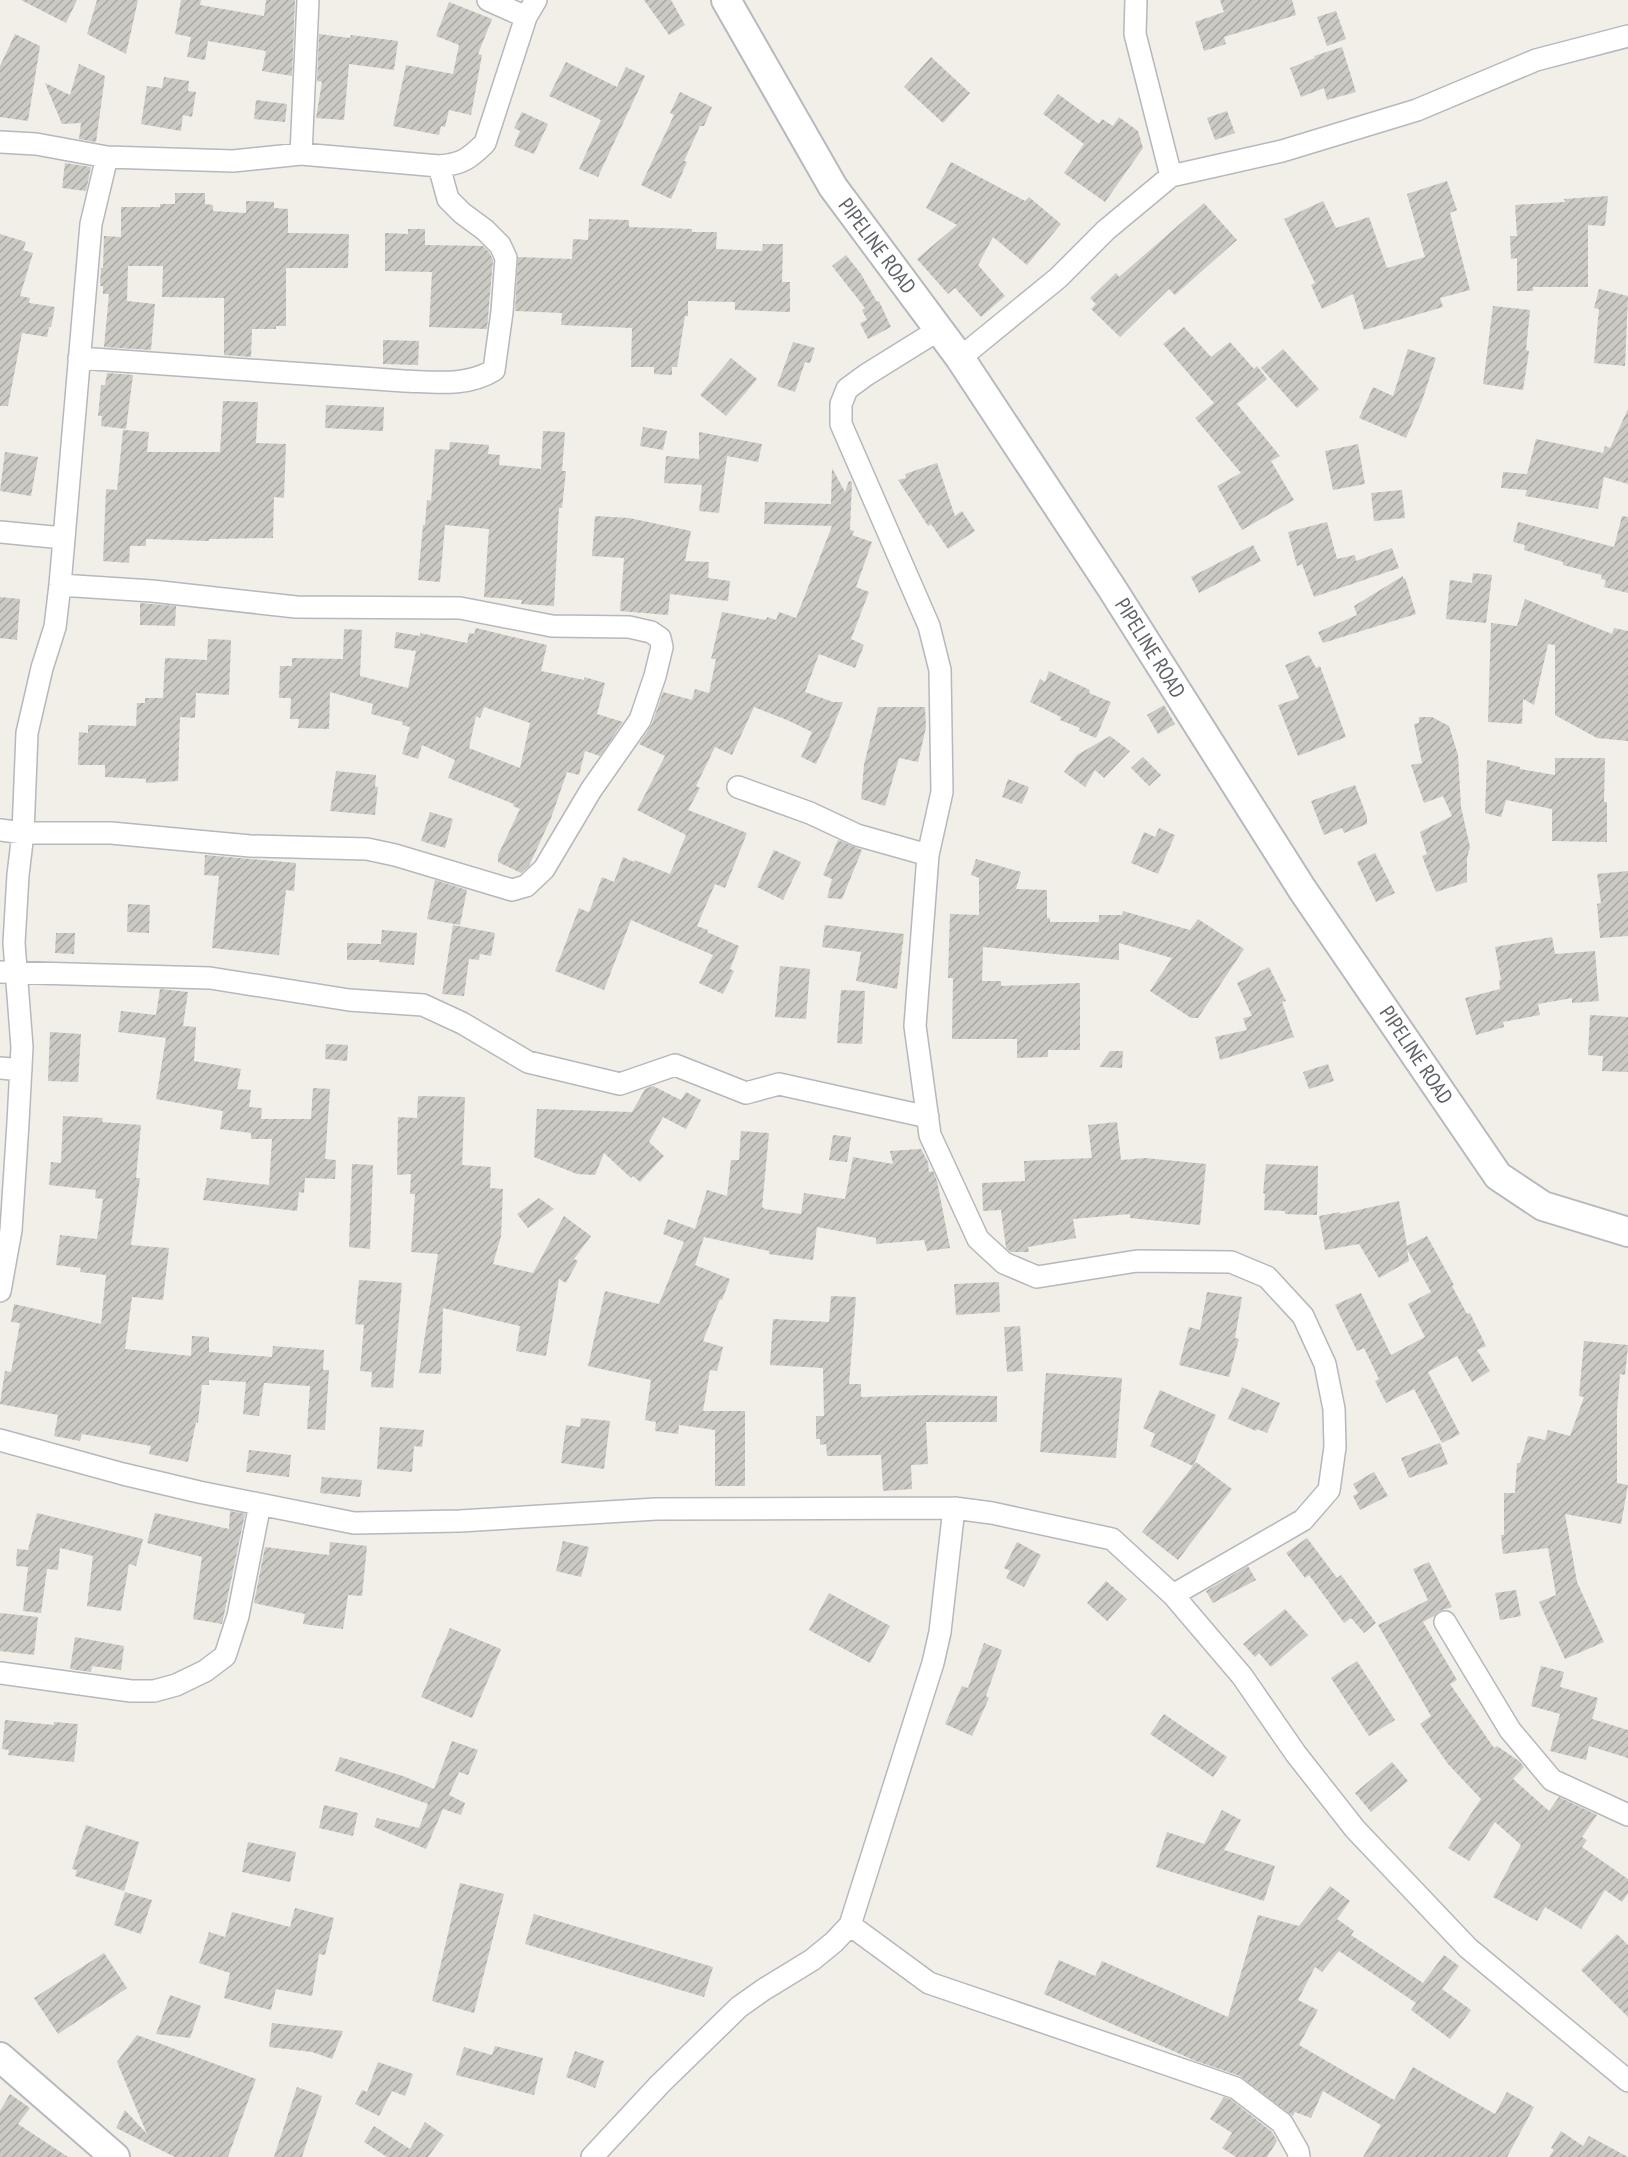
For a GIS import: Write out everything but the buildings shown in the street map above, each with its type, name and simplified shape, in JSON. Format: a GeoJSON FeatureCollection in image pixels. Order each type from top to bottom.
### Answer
{"type":"FeatureCollection","features":[{"type":"Feature","properties":{"kind":"street"},"geometry":{"type":"LineString","coordinates":[[301,154],[308,0]]}},
{"type":"Feature","properties":{"kind":"street"},"geometry":{"type":"LineString","coordinates":[[0,142],[36,144],[107,157],[233,160],[301,154],[439,165],[459,164],[485,143],[531,9],[488,0]]}},
{"type":"Feature","properties":{"kind":"street","name":"PIPELINE ROAD"},"geometry":{"type":"LineString","coordinates":[[726,0],[833,187],[960,358],[1111,587],[1302,889],[1498,1176],[1543,1206],[1628,1232]]}},
{"type":"Feature","properties":{"kind":"street"},"geometry":{"type":"LineString","coordinates":[[1136,0],[1135,34],[1171,176]]}},
{"type":"Feature","properties":{"kind":"street"},"geometry":{"type":"LineString","coordinates":[[960,358],[1058,278],[1106,230],[1171,176],[1282,151],[1417,110],[1536,60],[1628,36]]}},
{"type":"Feature","properties":{"kind":"street"},"geometry":{"type":"LineString","coordinates":[[0,1291],[11,1230],[10,1069],[22,1047],[9,973],[14,944],[23,833],[27,733],[54,627],[60,585],[91,224],[107,157]]}},
{"type":"Feature","properties":{"kind":"street"},"geometry":{"type":"LineString","coordinates":[[79,358],[404,381],[457,383],[482,377],[494,370],[506,258],[500,245],[448,199],[439,165]]}},
{"type":"Feature","properties":{"kind":"street"},"geometry":{"type":"LineString","coordinates":[[940,329],[847,389],[841,404],[841,424],[929,626],[940,670],[942,792],[928,855],[915,1026],[930,1134],[978,1239],[1004,1263],[1037,1277],[1137,1261],[1231,1262],[1267,1277],[1303,1316],[1325,1364],[1334,1409],[1335,1447],[1329,1490],[1303,1520],[1173,1595]]}},
{"type":"Feature","properties":{"kind":"street"},"geometry":{"type":"LineString","coordinates":[[0,532],[63,538]]}},
{"type":"Feature","properties":{"kind":"street"},"geometry":{"type":"LineString","coordinates":[[0,830],[23,833],[111,833],[250,846],[367,849],[395,855],[512,890],[526,886],[544,869],[591,790],[640,720],[662,647],[660,638],[651,632],[629,627],[552,626],[460,608],[296,607],[152,591],[60,585]]}},
{"type":"Feature","properties":{"kind":"street"},"geometry":{"type":"LineString","coordinates":[[738,787],[810,813],[857,835],[928,855]]}},
{"type":"Feature","properties":{"kind":"street"},"geometry":{"type":"LineString","coordinates":[[9,973],[210,978],[349,999],[423,1005],[462,1023],[528,1062],[620,1084],[675,1065],[746,1093],[779,1084],[928,1117]]}},
{"type":"Feature","properties":{"kind":"street"},"geometry":{"type":"LineString","coordinates":[[0,1440],[123,1474],[354,1523],[460,1521],[656,1509],[954,1508],[1112,1539],[1173,1595],[1242,1676],[1296,1754],[1363,1838],[1468,1948],[1628,2081]]}},
{"type":"Feature","properties":{"kind":"street"},"geometry":{"type":"LineString","coordinates":[[0,1673],[131,1691],[154,1691],[176,1685],[205,1671],[225,1656],[235,1626],[260,1504]]}},
{"type":"Feature","properties":{"kind":"street"},"geometry":{"type":"LineString","coordinates":[[592,2157],[660,2084],[739,2007],[812,1960],[850,1925],[933,1663],[940,1632],[954,1508]]}},
{"type":"Feature","properties":{"kind":"street"},"geometry":{"type":"LineString","coordinates":[[1445,1622],[1510,1730],[1552,1780],[1628,1815]]}},
{"type":"Feature","properties":{"kind":"street"},"geometry":{"type":"LineString","coordinates":[[850,1925],[929,1983],[1236,2088],[1282,2123],[1299,2157]]}},
{"type":"Feature","properties":{"kind":"street"},"geometry":{"type":"LineString","coordinates":[[0,2057],[115,2157]]}}]}
